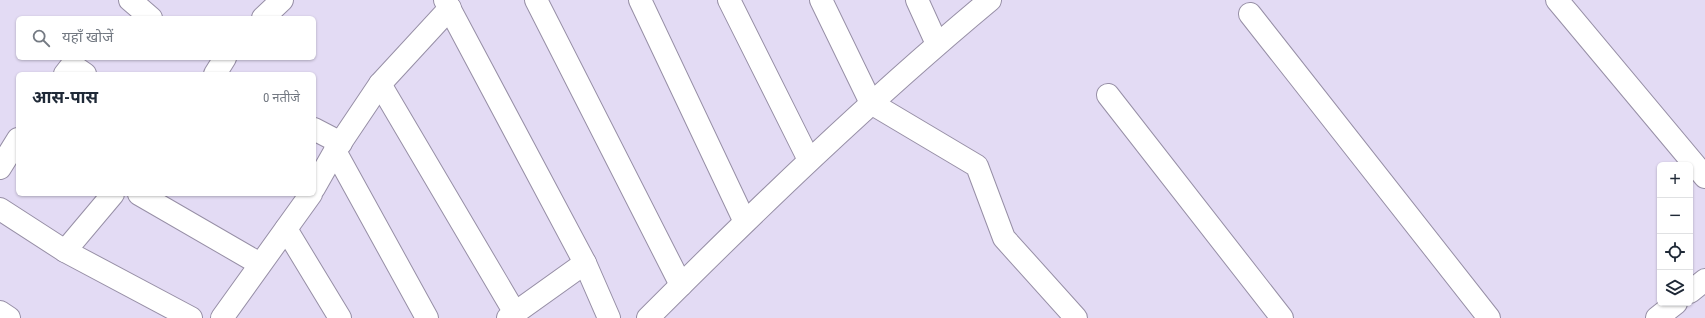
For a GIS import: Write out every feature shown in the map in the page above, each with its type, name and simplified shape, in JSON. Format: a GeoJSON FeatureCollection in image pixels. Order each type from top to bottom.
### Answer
{"type":"FeatureCollection","features":[{"type":"Feature","properties":{"kind":"street"},"geometry":{"type":"LineString","coordinates":[[130,0],[149,16]]}},
{"type":"Feature","properties":{"kind":"street"},"geometry":{"type":"LineString","coordinates":[[265,16],[282,0]]}},
{"type":"Feature","properties":{"kind":"street"},"geometry":{"type":"LineString","coordinates":[[536,0],[681,285]]}},
{"type":"Feature","properties":{"kind":"street"},"geometry":{"type":"LineString","coordinates":[[640,0],[745,222]]}},
{"type":"Feature","properties":{"kind":"street"},"geometry":{"type":"LineString","coordinates":[[729,0],[809,160]]}},
{"type":"Feature","properties":{"kind":"street"},"geometry":{"type":"LineString","coordinates":[[821,0],[871,103],[977,166],[1004,238],[1076,318]]}},
{"type":"Feature","properties":{"kind":"street"},"geometry":{"type":"LineString","coordinates":[[917,0],[937,44]]}},
{"type":"Feature","properties":{"kind":"street"},"geometry":{"type":"LineString","coordinates":[[648,318],[809,160],[937,44],[990,0]]}},
{"type":"Feature","properties":{"kind":"street"},"geometry":{"type":"LineString","coordinates":[[1557,0],[1705,177]]}},
{"type":"Feature","properties":{"kind":"street"},"geometry":{"type":"LineString","coordinates":[[316,185],[338,147],[380,84],[447,4],[585,263],[610,318]]}},
{"type":"Feature","properties":{"kind":"street"},"geometry":{"type":"LineString","coordinates":[[1250,14],[1489,318]]}},
{"type":"Feature","properties":{"kind":"street"},"geometry":{"type":"LineString","coordinates":[[67,72],[72,65],[82,72]]}},
{"type":"Feature","properties":{"kind":"street"},"geometry":{"type":"LineString","coordinates":[[380,84],[511,316],[585,263]]}},
{"type":"Feature","properties":{"kind":"street"},"geometry":{"type":"LineString","coordinates":[[1108,95],[1282,318]]}},
{"type":"Feature","properties":{"kind":"street"},"geometry":{"type":"LineString","coordinates":[[316,130],[338,147],[427,318]]}},
{"type":"Feature","properties":{"kind":"street"},"geometry":{"type":"LineString","coordinates":[[0,168],[16,142]]}},
{"type":"Feature","properties":{"kind":"street"},"geometry":{"type":"LineString","coordinates":[[65,251],[111,196]]}},
{"type":"Feature","properties":{"kind":"street"},"geometry":{"type":"LineString","coordinates":[[142,196],[260,264]]}},
{"type":"Feature","properties":{"kind":"street"},"geometry":{"type":"LineString","coordinates":[[222,318],[310,196]]}},
{"type":"Feature","properties":{"kind":"street"},"geometry":{"type":"LineString","coordinates":[[0,209],[65,251],[191,318]]}},
{"type":"Feature","properties":{"kind":"street"},"geometry":{"type":"LineString","coordinates":[[286,229],[340,318]]}},
{"type":"Feature","properties":{"kind":"street"},"geometry":{"type":"LineString","coordinates":[[1693,290],[1705,280]]}},
{"type":"Feature","properties":{"kind":"street"},"geometry":{"type":"LineString","coordinates":[[1657,318],[1672,306]]}},
{"type":"Feature","properties":{"kind":"street"},"geometry":{"type":"LineString","coordinates":[[0,312],[9,318]]}}]}
